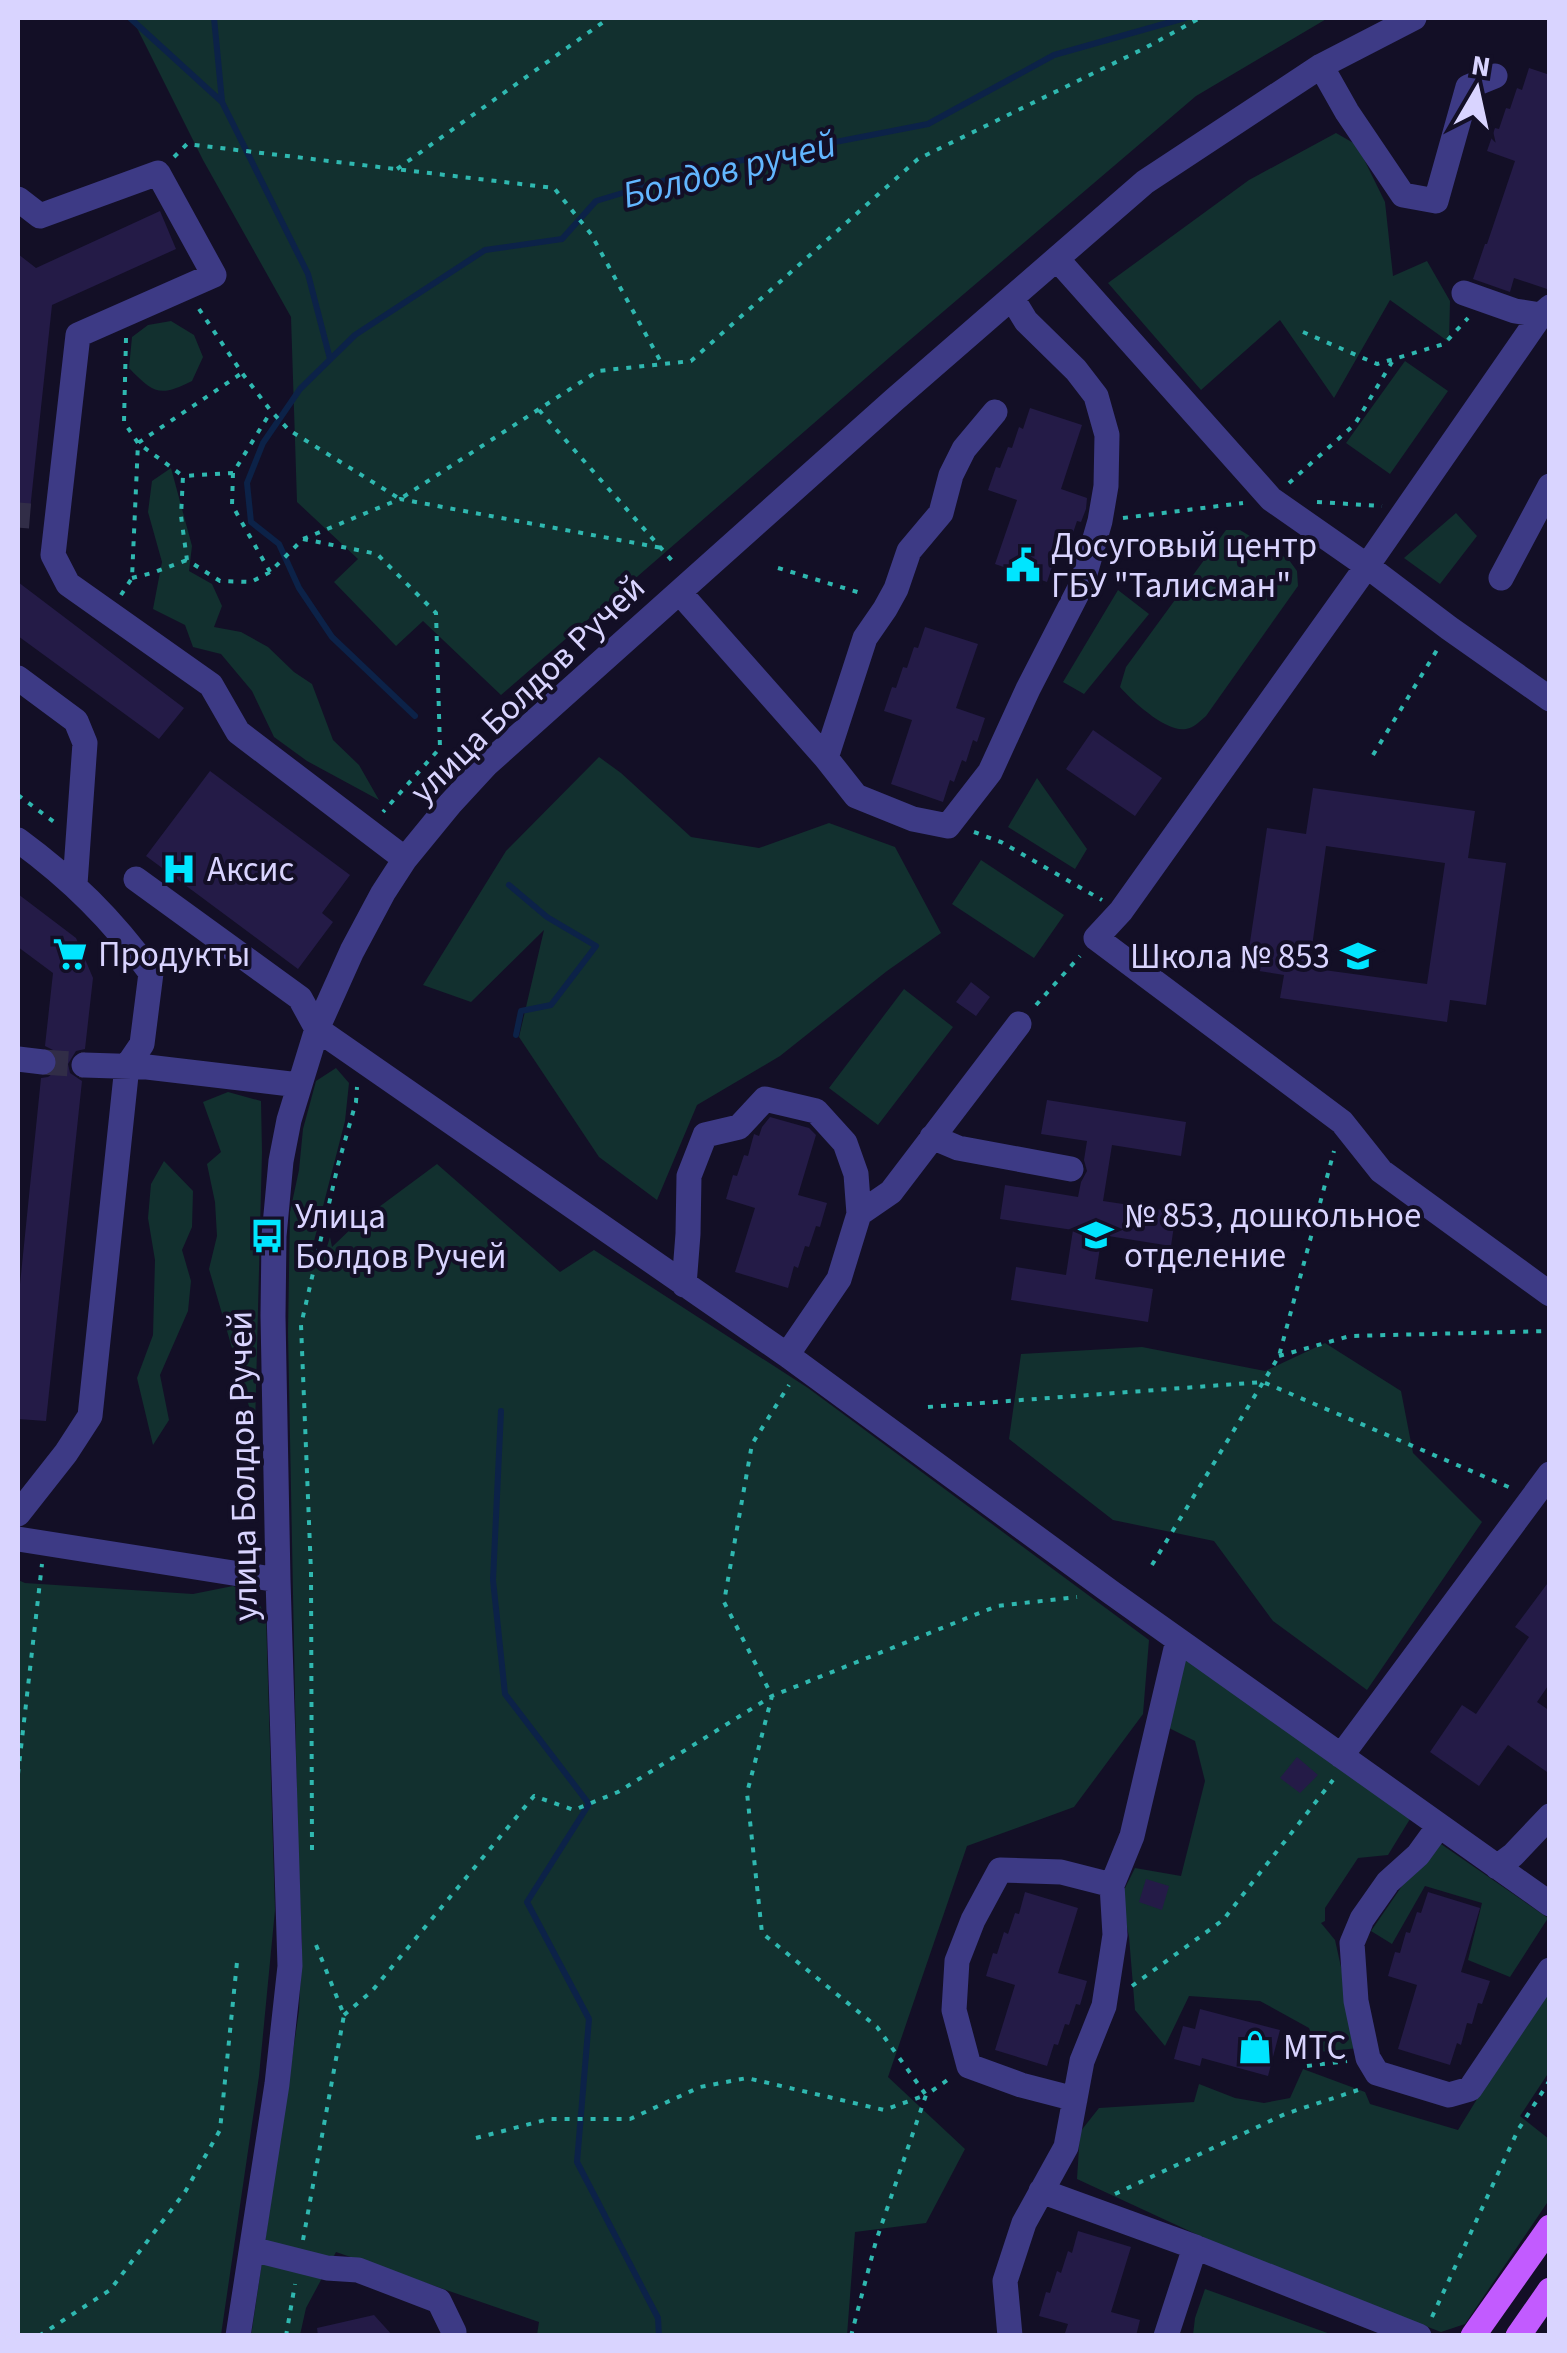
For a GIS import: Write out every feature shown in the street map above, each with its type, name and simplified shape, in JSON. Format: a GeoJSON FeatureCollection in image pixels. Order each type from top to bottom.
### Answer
{"type":"FeatureCollection","features":[{"type":"Feature","properties":{"kind":"main road"},"geometry":{"type":"LineString","coordinates":[[1473,2336],[1550,2227]]}},
{"type":"Feature","properties":{"kind":"main road"},"geometry":{"type":"LineString","coordinates":[[1518,2336],[1548,2297]]}},
{"type":"Feature","properties":{"kind":"street","name":"улица Болдов Ручей"},"geometry":{"type":"LineString","coordinates":[[238,2336],[290,1966],[278,1580],[274,1236],[289,1120],[317,1029],[352,951],[405,859],[486,765],[1012,298],[1145,182],[1320,66],[1414,18]]}},
{"type":"Feature","properties":{"kind":"street"},"geometry":{"type":"LineString","coordinates":[[1320,66],[1402,195],[1436,201],[1468,87],[1495,76]]}},
{"type":"Feature","properties":{"kind":"street"},"geometry":{"type":"LineString","coordinates":[[18,199],[40,216],[158,173],[214,275],[78,335],[52,556],[68,584],[211,685],[238,732],[405,859]]}},
{"type":"Feature","properties":{"kind":"street"},"geometry":{"type":"LineString","coordinates":[[1058,258],[1271,500],[1550,699]]}},
{"type":"Feature","properties":{"kind":"street"},"geometry":{"type":"LineString","coordinates":[[1475,297],[1516,311],[1545,311]]}},
{"type":"Feature","properties":{"kind":"street"},"geometry":{"type":"LineString","coordinates":[[685,587],[856,796],[913,819],[948,826],[990,772],[1082,584],[1106,486],[1107,435],[1096,396],[1076,370],[1026,321],[1012,298]]}},
{"type":"Feature","properties":{"kind":"street"},"geometry":{"type":"LineString","coordinates":[[1545,311],[1121,911],[1096,938],[1342,1122],[1381,1171],[1550,1294]]}},
{"type":"Feature","properties":{"kind":"street"},"geometry":{"type":"LineString","coordinates":[[826,758],[865,638],[896,589],[910,552],[941,513],[951,475],[964,449],[995,412]]}},
{"type":"Feature","properties":{"kind":"street"},"geometry":{"type":"LineString","coordinates":[[1501,578],[1550,486]]}},
{"type":"Feature","properties":{"kind":"street"},"geometry":{"type":"LineString","coordinates":[[30,516],[57,519]]}},
{"type":"Feature","properties":{"kind":"street"},"geometry":{"type":"LineString","coordinates":[[18,678],[76,721],[86,742],[75,884]]}},
{"type":"Feature","properties":{"kind":"street"},"geometry":{"type":"LineString","coordinates":[[18,840],[75,884],[124,935],[151,973],[142,1044],[127,1066],[90,1416],[18,1514]]}},
{"type":"Feature","properties":{"kind":"street"},"geometry":{"type":"LineString","coordinates":[[136,879],[300,998],[317,1029],[794,1360],[1550,1904]]}},
{"type":"Feature","properties":{"kind":"street"},"geometry":{"type":"LineString","coordinates":[[859,1214],[891,1192],[1020,1024]]}},
{"type":"Feature","properties":{"kind":"street"},"geometry":{"type":"LineString","coordinates":[[84,1066],[127,1066],[299,1086]]}},
{"type":"Feature","properties":{"kind":"street"},"geometry":{"type":"LineString","coordinates":[[684,1286],[689,1176],[706,1135],[739,1126],[765,1099],[816,1111],[845,1143],[856,1174],[859,1214],[839,1279],[794,1360]]}},
{"type":"Feature","properties":{"kind":"street"},"geometry":{"type":"LineString","coordinates":[[932,1138],[958,1148],[1071,1168]]}},
{"type":"Feature","properties":{"kind":"street"},"geometry":{"type":"LineString","coordinates":[[1344,1758],[1550,1474]]}},
{"type":"Feature","properties":{"kind":"street"},"geometry":{"type":"LineString","coordinates":[[18,1539],[278,1580]]}},
{"type":"Feature","properties":{"kind":"street"},"geometry":{"type":"LineString","coordinates":[[1010,2336],[1004,2281],[1024,2223],[1066,2147],[1082,2062],[1104,2006],[1115,1935],[1112,1885],[1132,1836],[1178,1640]]}},
{"type":"Feature","properties":{"kind":"street"},"geometry":{"type":"LineString","coordinates":[[1497,1867],[1547,1823]]}},
{"type":"Feature","properties":{"kind":"street"},"geometry":{"type":"LineString","coordinates":[[1439,1826],[1418,1855],[1388,1882],[1362,1919],[1352,1943],[1356,2001],[1372,2066],[1449,2095],[1470,2089],[1550,1970]]}},
{"type":"Feature","properties":{"kind":"street"},"geometry":{"type":"LineString","coordinates":[[1075,2099],[969,2066],[954,2010],[957,1961],[973,1920],[1000,1870],[1061,1872],[1112,1885]]}},
{"type":"Feature","properties":{"kind":"street"},"geometry":{"type":"LineString","coordinates":[[1041,2191],[1425,2327]]}},
{"type":"Feature","properties":{"kind":"street"},"geometry":{"type":"LineString","coordinates":[[1166,2336],[1195,2247]]}},
{"type":"Feature","properties":{"kind":"street"},"geometry":{"type":"LineString","coordinates":[[252,2249],[327,2268],[358,2270],[439,2301],[453,2336]]}},
{"type":"Feature","properties":{"kind":"path"},"geometry":{"type":"LineString","coordinates":[[397,169],[609,18]]}},
{"type":"Feature","properties":{"kind":"path"},"geometry":{"type":"LineString","coordinates":[[183,476],[181,516],[187,560],[220,581],[251,582],[270,572],[303,539],[400,498],[598,371],[691,361],[918,159],[1200,18]]}},
{"type":"Feature","properties":{"kind":"path"},"geometry":{"type":"LineString","coordinates":[[188,144],[554,188],[590,234],[662,364]]}},
{"type":"Feature","properties":{"kind":"path"},"geometry":{"type":"LineString","coordinates":[[186,288],[242,373],[289,430],[400,498],[662,548]]}},
{"type":"Feature","properties":{"kind":"path"},"geometry":{"type":"LineString","coordinates":[[1303,332],[1377,364],[1444,344],[1475,297]]}},
{"type":"Feature","properties":{"kind":"path"},"geometry":{"type":"LineString","coordinates":[[127,314],[124,422],[138,442],[183,476],[233,473]]}},
{"type":"Feature","properties":{"kind":"path"},"geometry":{"type":"LineString","coordinates":[[1271,500],[1356,424],[1393,360]]}},
{"type":"Feature","properties":{"kind":"path"},"geometry":{"type":"LineString","coordinates":[[138,442],[242,373]]}},
{"type":"Feature","properties":{"kind":"path"},"geometry":{"type":"LineString","coordinates":[[540,410],[662,548],[685,587]]}},
{"type":"Feature","properties":{"kind":"path"},"geometry":{"type":"LineString","coordinates":[[270,572],[232,505],[233,473],[271,412]]}},
{"type":"Feature","properties":{"kind":"path"},"geometry":{"type":"LineString","coordinates":[[138,442],[132,578],[187,560]]}},
{"type":"Feature","properties":{"kind":"path"},"geometry":{"type":"LineString","coordinates":[[303,539],[377,554],[436,614],[440,748],[366,831]]}},
{"type":"Feature","properties":{"kind":"path"},"geometry":{"type":"LineString","coordinates":[[778,568],[868,596]]}},
{"type":"Feature","properties":{"kind":"path"},"geometry":{"type":"LineString","coordinates":[[1373,755],[1450,628]]}},
{"type":"Feature","properties":{"kind":"path"},"geometry":{"type":"LineString","coordinates":[[18,795],[79,840]]}},
{"type":"Feature","properties":{"kind":"path"},"geometry":{"type":"LineString","coordinates":[[950,823],[1001,842],[1121,911]]}},
{"type":"Feature","properties":{"kind":"path"},"geometry":{"type":"LineString","coordinates":[[1020,1024],[1096,938]]}},
{"type":"Feature","properties":{"kind":"path"},"geometry":{"type":"LineString","coordinates":[[312,1860],[311,1572],[301,1325],[356,1102],[360,1058]]}},
{"type":"Feature","properties":{"kind":"path"},"geometry":{"type":"LineString","coordinates":[[1152,1565],[1279,1356],[1342,1122]]}},
{"type":"Feature","properties":{"kind":"path"},"geometry":{"type":"LineString","coordinates":[[1279,1356],[1350,1336],[1550,1330]]}},
{"type":"Feature","properties":{"kind":"path"},"geometry":{"type":"LineString","coordinates":[[794,1360],[752,1444],[724,1602],[772,1696],[748,1792],[762,1933],[877,2027],[926,2095]]}},
{"type":"Feature","properties":{"kind":"path"},"geometry":{"type":"LineString","coordinates":[[928,1407],[1264,1382],[1534,1498]]}},
{"type":"Feature","properties":{"kind":"path"},"geometry":{"type":"LineString","coordinates":[[18,1774],[44,1544]]}},
{"type":"Feature","properties":{"kind":"path"},"geometry":{"type":"LineString","coordinates":[[344,2015],[372,1991],[534,1796],[574,1810],[618,1792],[772,1696],[997,1606],[1112,1592]]}},
{"type":"Feature","properties":{"kind":"path"},"geometry":{"type":"LineString","coordinates":[[1104,2006],[1224,1920],[1344,1758]]}},
{"type":"Feature","properties":{"kind":"path"},"geometry":{"type":"LineString","coordinates":[[286,2336],[344,2015],[313,1936]]}},
{"type":"Feature","properties":{"kind":"path"},"geometry":{"type":"LineString","coordinates":[[39,2336],[110,2290],[185,2192],[220,2130],[236,1962]]}},
{"type":"Feature","properties":{"kind":"path"},"geometry":{"type":"LineString","coordinates":[[476,2138],[550,2119],[630,2119],[700,2087],[747,2078],[884,2110],[926,2095],[969,2066]]}},
{"type":"Feature","properties":{"kind":"path"},"geometry":{"type":"LineString","coordinates":[[1088,2208],[1285,2114],[1366,2088],[1372,2066],[1307,2066]]}},
{"type":"Feature","properties":{"kind":"path"},"geometry":{"type":"LineString","coordinates":[[1425,2327],[1518,2130],[1550,2080]]}},
{"type":"Feature","properties":{"kind":"path"},"geometry":{"type":"LineString","coordinates":[[852,2336],[876,2241],[926,2095]]}},
{"type":"Feature","properties":{"kind":"green space"},"geometry":{"type":"Polygon","coordinates":[[[132,18],[1328,18],[1196,96],[501,695],[423,621],[396,646],[334,582],[358,559],[297,502],[291,317],[203,160],[132,18]]]}},
{"type":"Feature","properties":{"kind":"green space"},"geometry":{"type":"Polygon","coordinates":[[[1336,133],[1357,145],[1385,202],[1393,276],[1427,261],[1450,301],[1449,342],[1390,300],[1334,398],[1280,320],[1201,390],[1108,283],[1249,180],[1336,133]]]}},
{"type":"Feature","properties":{"kind":"green space"},"geometry":{"type":"Polygon","coordinates":[[[171,321],[194,335],[203,357],[192,381],[165,391],[151,388],[129,368],[132,337],[148,325],[171,321]]]}},
{"type":"Feature","properties":{"kind":"green space"},"geometry":{"type":"Polygon","coordinates":[[[1405,361],[1448,391],[1390,474],[1346,443],[1405,361]]]}},
{"type":"Feature","properties":{"kind":"green space"},"geometry":{"type":"Polygon","coordinates":[[[171,468],[192,546],[189,571],[212,584],[222,606],[214,627],[241,632],[268,647],[312,684],[333,740],[359,765],[379,800],[307,761],[274,737],[252,691],[221,654],[193,647],[185,625],[153,609],[162,562],[148,512],[152,481],[171,468]]]}},
{"type":"Feature","properties":{"kind":"green space"},"geometry":{"type":"Polygon","coordinates":[[[1456,513],[1477,536],[1440,584],[1404,558],[1456,513]]]}},
{"type":"Feature","properties":{"kind":"green space"},"geometry":{"type":"Polygon","coordinates":[[[1226,530],[1240,530],[1289,560],[1297,571],[1298,586],[1206,716],[1192,727],[1178,729],[1150,715],[1120,687],[1126,667],[1226,530]]]}},
{"type":"Feature","properties":{"kind":"green space"},"geometry":{"type":"Polygon","coordinates":[[[1118,590],[1149,614],[1084,694],[1063,682],[1118,590]]]}},
{"type":"Feature","properties":{"kind":"green space"},"geometry":{"type":"Polygon","coordinates":[[[599,757],[691,837],[759,848],[829,823],[895,847],[941,933],[780,1056],[697,1105],[657,1200],[599,1157],[519,1037],[544,930],[471,1002],[423,985],[506,851],[599,757]]]}},
{"type":"Feature","properties":{"kind":"green space"},"geometry":{"type":"Polygon","coordinates":[[[1037,778],[1087,849],[1075,869],[1008,827],[1037,778]]]}},
{"type":"Feature","properties":{"kind":"green space"},"geometry":{"type":"Polygon","coordinates":[[[981,860],[1064,915],[1034,958],[952,904],[981,860]]]}},
{"type":"Feature","properties":{"kind":"green space"},"geometry":{"type":"Polygon","coordinates":[[[904,989],[953,1027],[878,1125],[829,1088],[904,989]]]}},
{"type":"Feature","properties":{"kind":"green space"},"geometry":{"type":"Polygon","coordinates":[[[336,1068],[349,1083],[345,1121],[312,1249],[320,1269],[330,1237],[332,1247],[356,1224],[437,1164],[560,1272],[594,1250],[808,1388],[1149,1640],[1143,1714],[1074,1807],[967,1846],[888,2077],[965,2149],[926,2223],[855,2232],[847,2335],[537,2335],[539,2322],[336,2252],[306,2308],[300,2335],[251,2336],[299,2011],[302,1942],[288,1332],[290,1212],[303,1129],[316,1081],[336,1068]]]}},
{"type":"Feature","properties":{"kind":"green space"},"geometry":{"type":"Polygon","coordinates":[[[228,1092],[261,1101],[255,1427],[209,1269],[217,1236],[207,1164],[221,1152],[203,1102],[228,1092]]]}},
{"type":"Feature","properties":{"kind":"green space"},"geometry":{"type":"Polygon","coordinates":[[[164,1161],[193,1191],[192,1227],[182,1250],[191,1281],[188,1311],[160,1375],[169,1420],[153,1445],[137,1378],[153,1335],[155,1260],[148,1218],[151,1184],[164,1161]]]}},
{"type":"Feature","properties":{"kind":"green space"},"geometry":{"type":"Polygon","coordinates":[[[1325,1343],[1401,1391],[1413,1453],[1482,1522],[1367,1690],[1273,1621],[1214,1541],[1113,1520],[1009,1439],[1021,1354],[1142,1347],[1265,1371],[1325,1343]]]}},
{"type":"Feature","properties":{"kind":"green space"},"geometry":{"type":"Polygon","coordinates":[[[18,1580],[193,1594],[233,1586],[257,1599],[266,1618],[275,1910],[259,2076],[221,2335],[18,2335],[18,1580]]]}},
{"type":"Feature","properties":{"kind":"green space"},"geometry":{"type":"Polygon","coordinates":[[[1185,1657],[1410,1819],[1388,1855],[1358,1858],[1325,1908],[1325,1921],[1321,1923],[1335,1940],[1359,2048],[1318,2052],[1309,2028],[1260,2001],[1189,1996],[1165,2046],[1135,2010],[1121,1896],[1135,1868],[1181,1876],[1205,1781],[1195,1741],[1167,1727],[1185,1657]]]}},
{"type":"Feature","properties":{"kind":"green space"},"geometry":{"type":"Polygon","coordinates":[[[1438,1842],[1548,1918],[1510,1977],[1468,1960],[1482,1903],[1425,1886],[1392,1944],[1371,1931],[1438,1842]]]}},
{"type":"Feature","properties":{"kind":"green space"},"geometry":{"type":"Polygon","coordinates":[[[1549,1982],[1549,2072],[1520,2116],[1549,2139],[1549,2200],[1465,2324],[1441,2332],[1239,2254],[1077,2179],[1080,2132],[1099,2108],[1194,2102],[1199,2084],[1235,2098],[1264,2103],[1290,2098],[1303,2069],[1365,2092],[1370,2104],[1458,2130],[1549,1982]]]}},
{"type":"Feature","properties":{"kind":"green space"},"geometry":{"type":"Polygon","coordinates":[[[1205,2289],[1333,2335],[1193,2335],[1205,2289]]]}},
{"type":"Feature","properties":{"kind":"building"},"geometry":{"type":"Polygon","coordinates":[[[1529,68],[1550,75],[1550,290],[1514,278],[1510,292],[1473,279],[1515,161],[1487,151],[1517,88],[1522,90],[1529,68]]]}},
{"type":"Feature","properties":{"kind":"building"},"geometry":{"type":"Polygon","coordinates":[[[160,211],[176,249],[52,305],[30,510],[18,509],[18,254],[36,268],[160,211]]]}},
{"type":"Feature","properties":{"kind":"building"},"geometry":{"type":"Polygon","coordinates":[[[1030,408],[1082,425],[1061,489],[1087,498],[1086,509],[1058,562],[1054,561],[1047,582],[995,564],[1017,500],[988,490],[996,467],[1000,468],[1008,447],[1012,448],[1019,427],[1023,429],[1030,408]]]}},
{"type":"Feature","properties":{"kind":"building"},"geometry":{"type":"Polygon","coordinates":[[[18,582],[184,708],[159,739],[18,636],[18,582]]]}},
{"type":"Feature","properties":{"kind":"building"},"geometry":{"type":"Polygon","coordinates":[[[925,627],[978,644],[956,708],[985,718],[966,762],[962,760],[954,782],[950,780],[943,802],[891,784],[912,720],[884,711],[892,687],[896,688],[903,667],[907,668],[914,647],[918,648],[925,627]]]}},
{"type":"Feature","properties":{"kind":"building"},"geometry":{"type":"Polygon","coordinates":[[[1093,730],[1162,778],[1135,816],[1066,769],[1093,730]]]}},
{"type":"Feature","properties":{"kind":"building"},"geometry":{"type":"Polygon","coordinates":[[[210,771],[350,875],[322,913],[333,922],[298,969],[146,856],[210,771]]]}},
{"type":"Feature","properties":{"kind":"building"},"geometry":{"type":"Polygon","coordinates":[[[1313,788],[1475,811],[1468,858],[1506,863],[1486,1005],[1450,1000],[1447,1022],[1280,998],[1284,975],[1246,969],[1267,828],[1306,834],[1313,788]],[[1326,846],[1309,968],[1427,984],[1445,863],[1326,846]]]}},
{"type":"Feature","properties":{"kind":"building"},"geometry":{"type":"Polygon","coordinates":[[[18,894],[76,938],[93,978],[85,1049],[76,1051],[68,1064],[70,1073],[82,1081],[46,1421],[18,1419],[18,1304],[41,1078],[55,1072],[59,1063],[53,1050],[45,1046],[53,973],[18,947],[18,894]]]}},
{"type":"Feature","properties":{"kind":"building"},"geometry":{"type":"Polygon","coordinates":[[[971,982],[990,997],[976,1016],[956,1002],[971,982]]]}},
{"type":"Feature","properties":{"kind":"building"},"geometry":{"type":"Polygon","coordinates":[[[1047,1100],[1186,1122],[1181,1156],[1112,1145],[1103,1201],[1176,1212],[1171,1246],[1102,1235],[1095,1279],[1153,1289],[1148,1322],[1011,1300],[1016,1267],[1066,1275],[1073,1230],[1000,1219],[1005,1185],[1078,1197],[1087,1171],[1087,1141],[1041,1134],[1047,1100]]]}},
{"type":"Feature","properties":{"kind":"building"},"geometry":{"type":"Polygon","coordinates":[[[770,1117],[809,1128],[816,1135],[798,1195],[827,1203],[820,1227],[816,1226],[809,1247],[805,1246],[798,1268],[794,1266],[788,1288],[735,1272],[755,1208],[726,1199],[733,1175],[737,1176],[744,1155],[748,1156],[754,1134],[759,1136],[770,1117]]]}},
{"type":"Feature","properties":{"kind":"building"},"geometry":{"type":"Polygon","coordinates":[[[1550,1580],[1550,1683],[1537,1702],[1550,1711],[1550,1774],[1508,1745],[1479,1786],[1430,1752],[1462,1705],[1476,1714],[1529,1637],[1515,1627],[1550,1580]]]}},
{"type":"Feature","properties":{"kind":"building"},"geometry":{"type":"Polygon","coordinates":[[[1297,1757],[1318,1775],[1300,1793],[1280,1778],[1297,1757]]]}},
{"type":"Feature","properties":{"kind":"building"},"geometry":{"type":"Polygon","coordinates":[[[1146,1879],[1169,1886],[1162,1910],[1139,1902],[1146,1879]]]}},
{"type":"Feature","properties":{"kind":"building"},"geometry":{"type":"Polygon","coordinates":[[[1025,1892],[1078,1908],[1058,1973],[1087,1981],[1080,2005],[1076,2004],[1069,2025],[1065,2024],[1058,2045],[1054,2044],[1047,2066],[995,2050],[1015,1985],[986,1976],[1004,1932],[1008,1934],[1015,1913],[1019,1914],[1025,1892]]]}},
{"type":"Feature","properties":{"kind":"building"},"geometry":{"type":"Polygon","coordinates":[[[1428,1892],[1480,1908],[1461,1972],[1490,1981],[1472,2024],[1467,2023],[1461,2045],[1457,2043],[1450,2065],[1398,2049],[1417,1985],[1388,1976],[1395,1952],[1400,1953],[1406,1932],[1410,1933],[1417,1912],[1421,1913],[1428,1892]]]}},
{"type":"Feature","properties":{"kind":"building"},"geometry":{"type":"Polygon","coordinates":[[[1200,2009],[1280,2030],[1268,2076],[1202,2058],[1200,2066],[1174,2059],[1183,2026],[1195,2029],[1200,2009]]]}},
{"type":"Feature","properties":{"kind":"building"},"geometry":{"type":"Polygon","coordinates":[[[1078,2231],[1131,2247],[1111,2312],[1140,2320],[1136,2336],[1064,2336],[1068,2324],[1039,2316],[1057,2271],[1061,2273],[1068,2251],[1072,2253],[1078,2231]]]}},
{"type":"Feature","properties":{"kind":"building"},"geometry":{"type":"Polygon","coordinates":[[[374,2315],[393,2336],[318,2336],[317,2328],[374,2315]]]}},
{"type":"Feature","properties":{"kind":"waterway"},"geometry":{"type":"LineString","coordinates":[[130,18],[222,102],[308,274],[330,359]]}},
{"type":"Feature","properties":{"kind":"waterway"},"geometry":{"type":"LineString","coordinates":[[214,18],[222,101]]}},
{"type":"Feature","properties":{"kind":"waterway","name":"Болдов ручей"},"geometry":{"type":"LineString","coordinates":[[415,716],[332,637],[299,588],[279,544],[251,522],[247,483],[263,443],[300,389],[355,335],[485,250],[562,239],[596,201],[712,166],[928,124],[1054,55],[1185,18]]}},
{"type":"Feature","properties":{"kind":"waterway","name":"Болдов ручей"},"geometry":{"type":"LineString","coordinates":[[509,885],[547,917],[596,946],[551,1005],[521,1011],[516,1035]]}},
{"type":"Feature","properties":{"kind":"waterway"},"geometry":{"type":"LineString","coordinates":[[501,1411],[493,1580],[505,1694],[589,1804],[527,1902],[589,2019],[577,2162],[658,2318],[659,2336]]}},
{"type":"Feature","properties":{"kind":"tunnel"},"geometry":{"type":"LineString","coordinates":[[18,515],[30,516]]}},
{"type":"Feature","properties":{"kind":"tunnel"},"geometry":{"type":"LineString","coordinates":[[43,1062],[84,1065]]}},
{"type":"Feature","properties":{"kind":"place","name":"Досуговый центр ГБУ \"Талисман\""},"geometry":{"type":"Point","coordinates":[1023,565]}},
{"type":"Feature","properties":{"kind":"place","name":"Аксис"},"geometry":{"type":"Point","coordinates":[179,869]}},
{"type":"Feature","properties":{"kind":"place","name":"Продукты"},"geometry":{"type":"Point","coordinates":[70,954]}},
{"type":"Feature","properties":{"kind":"place","name":"Школа № 853"},"geometry":{"type":"Point","coordinates":[1358,956]}},
{"type":"Feature","properties":{"kind":"place","name":"№ 853, дошкольное отделение"},"geometry":{"type":"Point","coordinates":[1096,1235]}},
{"type":"Feature","properties":{"kind":"place","name":"Улица Болдов Ручей"},"geometry":{"type":"Point","coordinates":[267,1236]}},
{"type":"Feature","properties":{"kind":"place","name":"МТС"},"geometry":{"type":"Point","coordinates":[1255,2047]}}]}
